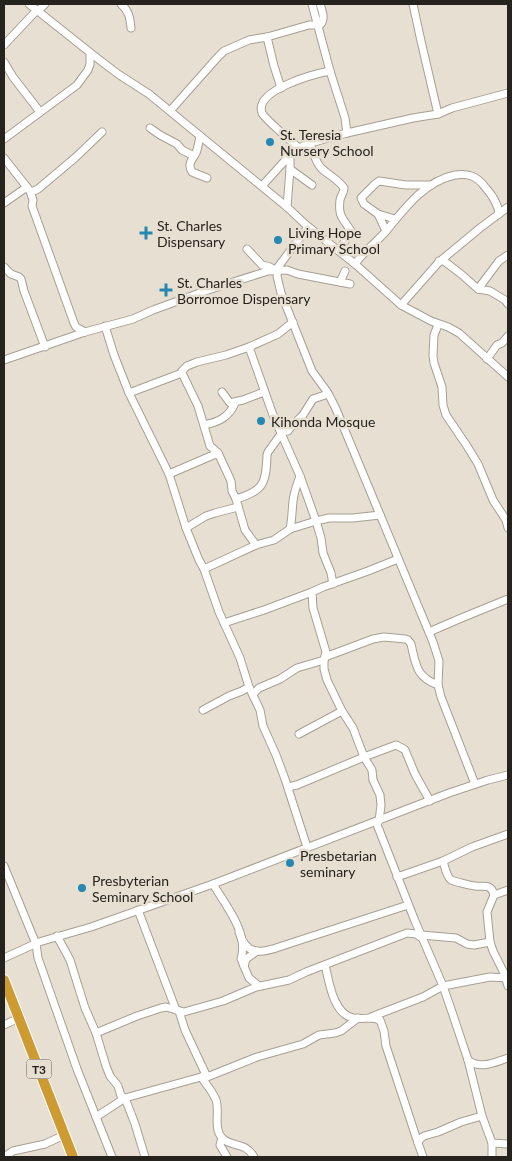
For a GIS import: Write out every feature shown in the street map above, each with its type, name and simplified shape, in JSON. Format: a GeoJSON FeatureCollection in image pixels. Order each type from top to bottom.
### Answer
{"type":"FeatureCollection","features":[{"type":"Feature","properties":{"kind":"highway","name":"T3"},"geometry":{"type":"LineString","coordinates":[[4,980],[73,1157]]}},
{"type":"Feature","properties":{"kind":"street"},"geometry":{"type":"LineString","coordinates":[[29,4],[90,53],[149,94],[262,186],[401,305],[459,333],[508,378]]}},
{"type":"Feature","properties":{"kind":"street"},"geometry":{"type":"LineString","coordinates":[[4,44],[45,4]]}},
{"type":"Feature","properties":{"kind":"street"},"geometry":{"type":"LineString","coordinates":[[122,4],[128,10],[131,28]]}},
{"type":"Feature","properties":{"kind":"street"},"geometry":{"type":"LineString","coordinates":[[312,4],[345,118],[347,133]]}},
{"type":"Feature","properties":{"kind":"street"},"geometry":{"type":"LineString","coordinates":[[170,111],[224,51],[249,40],[310,25],[320,25],[324,17],[320,4]]}},
{"type":"Feature","properties":{"kind":"street"},"geometry":{"type":"LineString","coordinates":[[413,4],[438,114]]}},
{"type":"Feature","properties":{"kind":"street"},"geometry":{"type":"LineString","coordinates":[[267,37],[281,88]]}},
{"type":"Feature","properties":{"kind":"street"},"geometry":{"type":"LineString","coordinates":[[4,139],[83,79],[90,64],[90,53]]}},
{"type":"Feature","properties":{"kind":"street"},"geometry":{"type":"LineString","coordinates":[[4,62],[13,78],[40,112]]}},
{"type":"Feature","properties":{"kind":"street"},"geometry":{"type":"LineString","coordinates":[[299,148],[264,117],[261,107],[270,95],[281,88],[303,78],[330,71]]}},
{"type":"Feature","properties":{"kind":"street"},"geometry":{"type":"LineString","coordinates":[[262,186],[290,155],[310,143],[413,118],[438,114],[452,108],[508,93]]}},
{"type":"Feature","properties":{"kind":"street"},"geometry":{"type":"LineString","coordinates":[[150,128],[160,136],[178,144],[182,150],[194,156]]}},
{"type":"Feature","properties":{"kind":"street"},"geometry":{"type":"LineString","coordinates":[[4,203],[29,189],[34,191],[38,189],[76,158],[102,132]]}},
{"type":"Feature","properties":{"kind":"street"},"geometry":{"type":"LineString","coordinates":[[200,136],[197,149],[190,163],[190,170],[197,175],[207,178]]}},
{"type":"Feature","properties":{"kind":"street"},"geometry":{"type":"LineString","coordinates":[[310,143],[319,165],[336,178],[344,188],[340,198],[340,215],[351,231],[339,251]]}},
{"type":"Feature","properties":{"kind":"street"},"geometry":{"type":"LineString","coordinates":[[287,207],[290,155]]}},
{"type":"Feature","properties":{"kind":"street"},"geometry":{"type":"LineString","coordinates":[[4,158],[29,189],[33,200],[32,206],[74,323],[76,327],[85,332]]}},
{"type":"Feature","properties":{"kind":"street"},"geometry":{"type":"LineString","coordinates":[[290,169],[312,185]]}},
{"type":"Feature","properties":{"kind":"street"},"geometry":{"type":"LineString","coordinates":[[355,264],[420,193],[441,179],[468,174],[475,177],[482,182],[492,196],[498,206],[499,214]]}},
{"type":"Feature","properties":{"kind":"street"},"geometry":{"type":"LineString","coordinates":[[395,219],[378,214],[364,204],[361,198],[363,195],[377,182],[431,184]]}},
{"type":"Feature","properties":{"kind":"street"},"geometry":{"type":"LineString","coordinates":[[401,305],[439,262],[508,207]]}},
{"type":"Feature","properties":{"kind":"street"},"geometry":{"type":"LineString","coordinates":[[378,214],[386,231]]}},
{"type":"Feature","properties":{"kind":"street"},"geometry":{"type":"LineString","coordinates":[[308,227],[278,267],[276,276],[281,293],[312,371],[336,409],[429,632],[439,661],[438,685],[444,706],[475,784]]}},
{"type":"Feature","properties":{"kind":"street"},"geometry":{"type":"LineString","coordinates":[[247,249],[262,265],[277,271]]}},
{"type":"Feature","properties":{"kind":"street"},"geometry":{"type":"LineString","coordinates":[[478,289],[499,261],[508,255]]}},
{"type":"Feature","properties":{"kind":"street"},"geometry":{"type":"LineString","coordinates":[[439,262],[444,260],[478,289],[490,291],[508,304]]}},
{"type":"Feature","properties":{"kind":"street"},"geometry":{"type":"LineString","coordinates":[[4,267],[11,274],[21,279],[45,347]]}},
{"type":"Feature","properties":{"kind":"street"},"geometry":{"type":"LineString","coordinates":[[4,360],[85,332],[133,319],[208,290],[268,271],[287,270],[312,280],[350,284]]}},
{"type":"Feature","properties":{"kind":"street"},"geometry":{"type":"LineString","coordinates":[[340,282],[345,271]]}},
{"type":"Feature","properties":{"kind":"street"},"geometry":{"type":"LineString","coordinates":[[129,393],[182,373],[187,366],[197,362],[249,347],[278,334],[293,322]]}},
{"type":"Feature","properties":{"kind":"street"},"geometry":{"type":"LineString","coordinates":[[438,324],[434,335],[434,363],[442,387],[442,405],[446,416],[478,464],[493,500],[506,520],[508,528]]}},
{"type":"Feature","properties":{"kind":"street"},"geometry":{"type":"LineString","coordinates":[[105,326],[129,393],[169,474],[198,560],[204,569],[224,624],[240,658],[260,710],[263,726],[288,787],[307,847]]}},
{"type":"Feature","properties":{"kind":"street"},"geometry":{"type":"LineString","coordinates":[[487,359],[497,345],[502,343],[508,336]]}},
{"type":"Feature","properties":{"kind":"street"},"geometry":{"type":"LineString","coordinates":[[249,347],[264,392],[300,476],[316,521],[323,553],[333,584]]}},
{"type":"Feature","properties":{"kind":"street"},"geometry":{"type":"LineString","coordinates":[[182,373],[198,406],[210,446],[218,453],[231,481],[232,491],[245,530],[256,545]]}},
{"type":"Feature","properties":{"kind":"street"},"geometry":{"type":"LineString","coordinates":[[222,392],[230,403],[235,403],[264,392]]}},
{"type":"Feature","properties":{"kind":"street"},"geometry":{"type":"LineString","coordinates":[[236,499],[250,495],[262,485],[265,478],[266,455],[281,434],[303,415],[313,399],[328,394]]}},
{"type":"Feature","properties":{"kind":"street"},"geometry":{"type":"LineString","coordinates":[[204,425],[216,422],[227,415],[235,403]]}},
{"type":"Feature","properties":{"kind":"street"},"geometry":{"type":"LineString","coordinates":[[285,443],[289,429]]}},
{"type":"Feature","properties":{"kind":"street"},"geometry":{"type":"LineString","coordinates":[[169,474],[218,453]]}},
{"type":"Feature","properties":{"kind":"street"},"geometry":{"type":"LineString","coordinates":[[290,530],[293,501],[300,476]]}},
{"type":"Feature","properties":{"kind":"street"},"geometry":{"type":"LineString","coordinates":[[186,528],[215,513],[238,507]]}},
{"type":"Feature","properties":{"kind":"street"},"geometry":{"type":"LineString","coordinates":[[204,569],[256,545],[274,540],[290,530],[316,521],[329,518],[353,518],[380,514]]}},
{"type":"Feature","properties":{"kind":"street"},"geometry":{"type":"LineString","coordinates":[[224,624],[398,559]]}},
{"type":"Feature","properties":{"kind":"street"},"geometry":{"type":"LineString","coordinates":[[312,592],[314,608],[326,652],[324,669],[327,680],[342,711],[353,728],[364,757],[372,768],[381,805],[377,821],[408,905],[443,986],[468,1060],[482,1116],[492,1143],[492,1157]]}},
{"type":"Feature","properties":{"kind":"street"},"geometry":{"type":"LineString","coordinates":[[429,632],[508,599]]}},
{"type":"Feature","properties":{"kind":"street"},"geometry":{"type":"LineString","coordinates":[[202,710],[229,696],[259,688],[280,679],[297,668],[373,639],[384,637],[408,640],[411,644],[418,672],[438,685]]}},
{"type":"Feature","properties":{"kind":"street"},"geometry":{"type":"LineString","coordinates":[[299,734],[342,711]]}},
{"type":"Feature","properties":{"kind":"street"},"geometry":{"type":"LineString","coordinates":[[288,787],[396,745],[407,754],[415,774],[430,801]]}},
{"type":"Feature","properties":{"kind":"street"},"geometry":{"type":"LineString","coordinates":[[4,958],[39,942],[91,927],[213,884],[475,784],[508,775]]}},
{"type":"Feature","properties":{"kind":"street"},"geometry":{"type":"LineString","coordinates":[[397,877],[443,861],[472,847],[508,834]]}},
{"type":"Feature","properties":{"kind":"street"},"geometry":{"type":"LineString","coordinates":[[443,861],[451,880],[489,887],[493,890],[494,895],[487,912],[490,942],[507,978],[508,986]]}},
{"type":"Feature","properties":{"kind":"street"},"geometry":{"type":"LineString","coordinates":[[4,866],[36,944],[38,958],[77,1070],[112,1157]]}},
{"type":"Feature","properties":{"kind":"street"},"geometry":{"type":"LineString","coordinates":[[213,884],[236,923],[242,943],[257,952]]}},
{"type":"Feature","properties":{"kind":"street"},"geometry":{"type":"LineString","coordinates":[[494,895],[508,890]]}},
{"type":"Feature","properties":{"kind":"street"},"geometry":{"type":"LineString","coordinates":[[244,966],[246,959],[257,952],[277,948],[408,905]]}},
{"type":"Feature","properties":{"kind":"street"},"geometry":{"type":"LineString","coordinates":[[138,910],[204,1077],[216,1102],[217,1126],[222,1138],[247,1148],[254,1157]]}},
{"type":"Feature","properties":{"kind":"street"},"geometry":{"type":"LineString","coordinates":[[404,934],[407,928],[415,921]]}},
{"type":"Feature","properties":{"kind":"street"},"geometry":{"type":"LineString","coordinates":[[239,932],[243,952],[240,960],[249,978],[259,986]]}},
{"type":"Feature","properties":{"kind":"street"},"geometry":{"type":"LineString","coordinates":[[96,1033],[154,1010],[166,1007],[184,1012],[223,1001],[259,986],[289,980],[404,934],[413,933],[422,937],[456,938],[474,945],[490,942]]}},
{"type":"Feature","properties":{"kind":"street"},"geometry":{"type":"LineString","coordinates":[[57,936],[70,960],[110,1076],[118,1086],[121,1096],[125,1098],[145,1157]]}},
{"type":"Feature","properties":{"kind":"street"},"geometry":{"type":"LineString","coordinates":[[325,965],[336,1004],[346,1015],[352,1018],[380,1020],[386,1046],[423,1157]]}},
{"type":"Feature","properties":{"kind":"street"},"geometry":{"type":"LineString","coordinates":[[369,1018],[423,997],[443,986],[490,977],[507,978]]}},
{"type":"Feature","properties":{"kind":"street"},"geometry":{"type":"LineString","coordinates":[[242,992],[247,986],[249,978]]}},
{"type":"Feature","properties":{"kind":"street"},"geometry":{"type":"LineString","coordinates":[[4,1025],[19,1018]]}},
{"type":"Feature","properties":{"kind":"street"},"geometry":{"type":"LineString","coordinates":[[96,1117],[125,1098],[204,1077],[257,1057],[302,1044],[319,1035],[341,1031],[358,1018]]}},
{"type":"Feature","properties":{"kind":"street"},"geometry":{"type":"LineString","coordinates":[[468,1060],[479,1065],[508,1058]]}},
{"type":"Feature","properties":{"kind":"street"},"geometry":{"type":"LineString","coordinates":[[418,1143],[424,1136],[482,1116]]}},
{"type":"Feature","properties":{"kind":"street"},"geometry":{"type":"LineString","coordinates":[[415,1134],[424,1136]]}},
{"type":"Feature","properties":{"kind":"street"},"geometry":{"type":"LineString","coordinates":[[4,1157],[13,1151],[45,1144],[64,1135]]}},
{"type":"Feature","properties":{"kind":"street"},"geometry":{"type":"LineString","coordinates":[[222,1138],[220,1145],[227,1157]]}},
{"type":"Feature","properties":{"kind":"street"},"geometry":{"type":"LineString","coordinates":[[492,1143],[508,1144]]}},
{"type":"Feature","properties":{"kind":"place","name":"St. Teresia Nursery School"},"geometry":{"type":"Point","coordinates":[270,142]}},
{"type":"Feature","properties":{"kind":"place","name":"St. Charles Dispensary"},"geometry":{"type":"Point","coordinates":[146,233]}},
{"type":"Feature","properties":{"kind":"place","name":"Living Hope Primary School"},"geometry":{"type":"Point","coordinates":[278,240]}},
{"type":"Feature","properties":{"kind":"place","name":"St. Charles Borromoe Dispensary"},"geometry":{"type":"Point","coordinates":[166,290]}},
{"type":"Feature","properties":{"kind":"place","name":"Kihonda Mosque"},"geometry":{"type":"Point","coordinates":[261,421]}},
{"type":"Feature","properties":{"kind":"place","name":"Presbetarian seminary"},"geometry":{"type":"Point","coordinates":[290,863]}},
{"type":"Feature","properties":{"kind":"place","name":"Presbyterian Seminary School"},"geometry":{"type":"Point","coordinates":[82,888]}}]}
